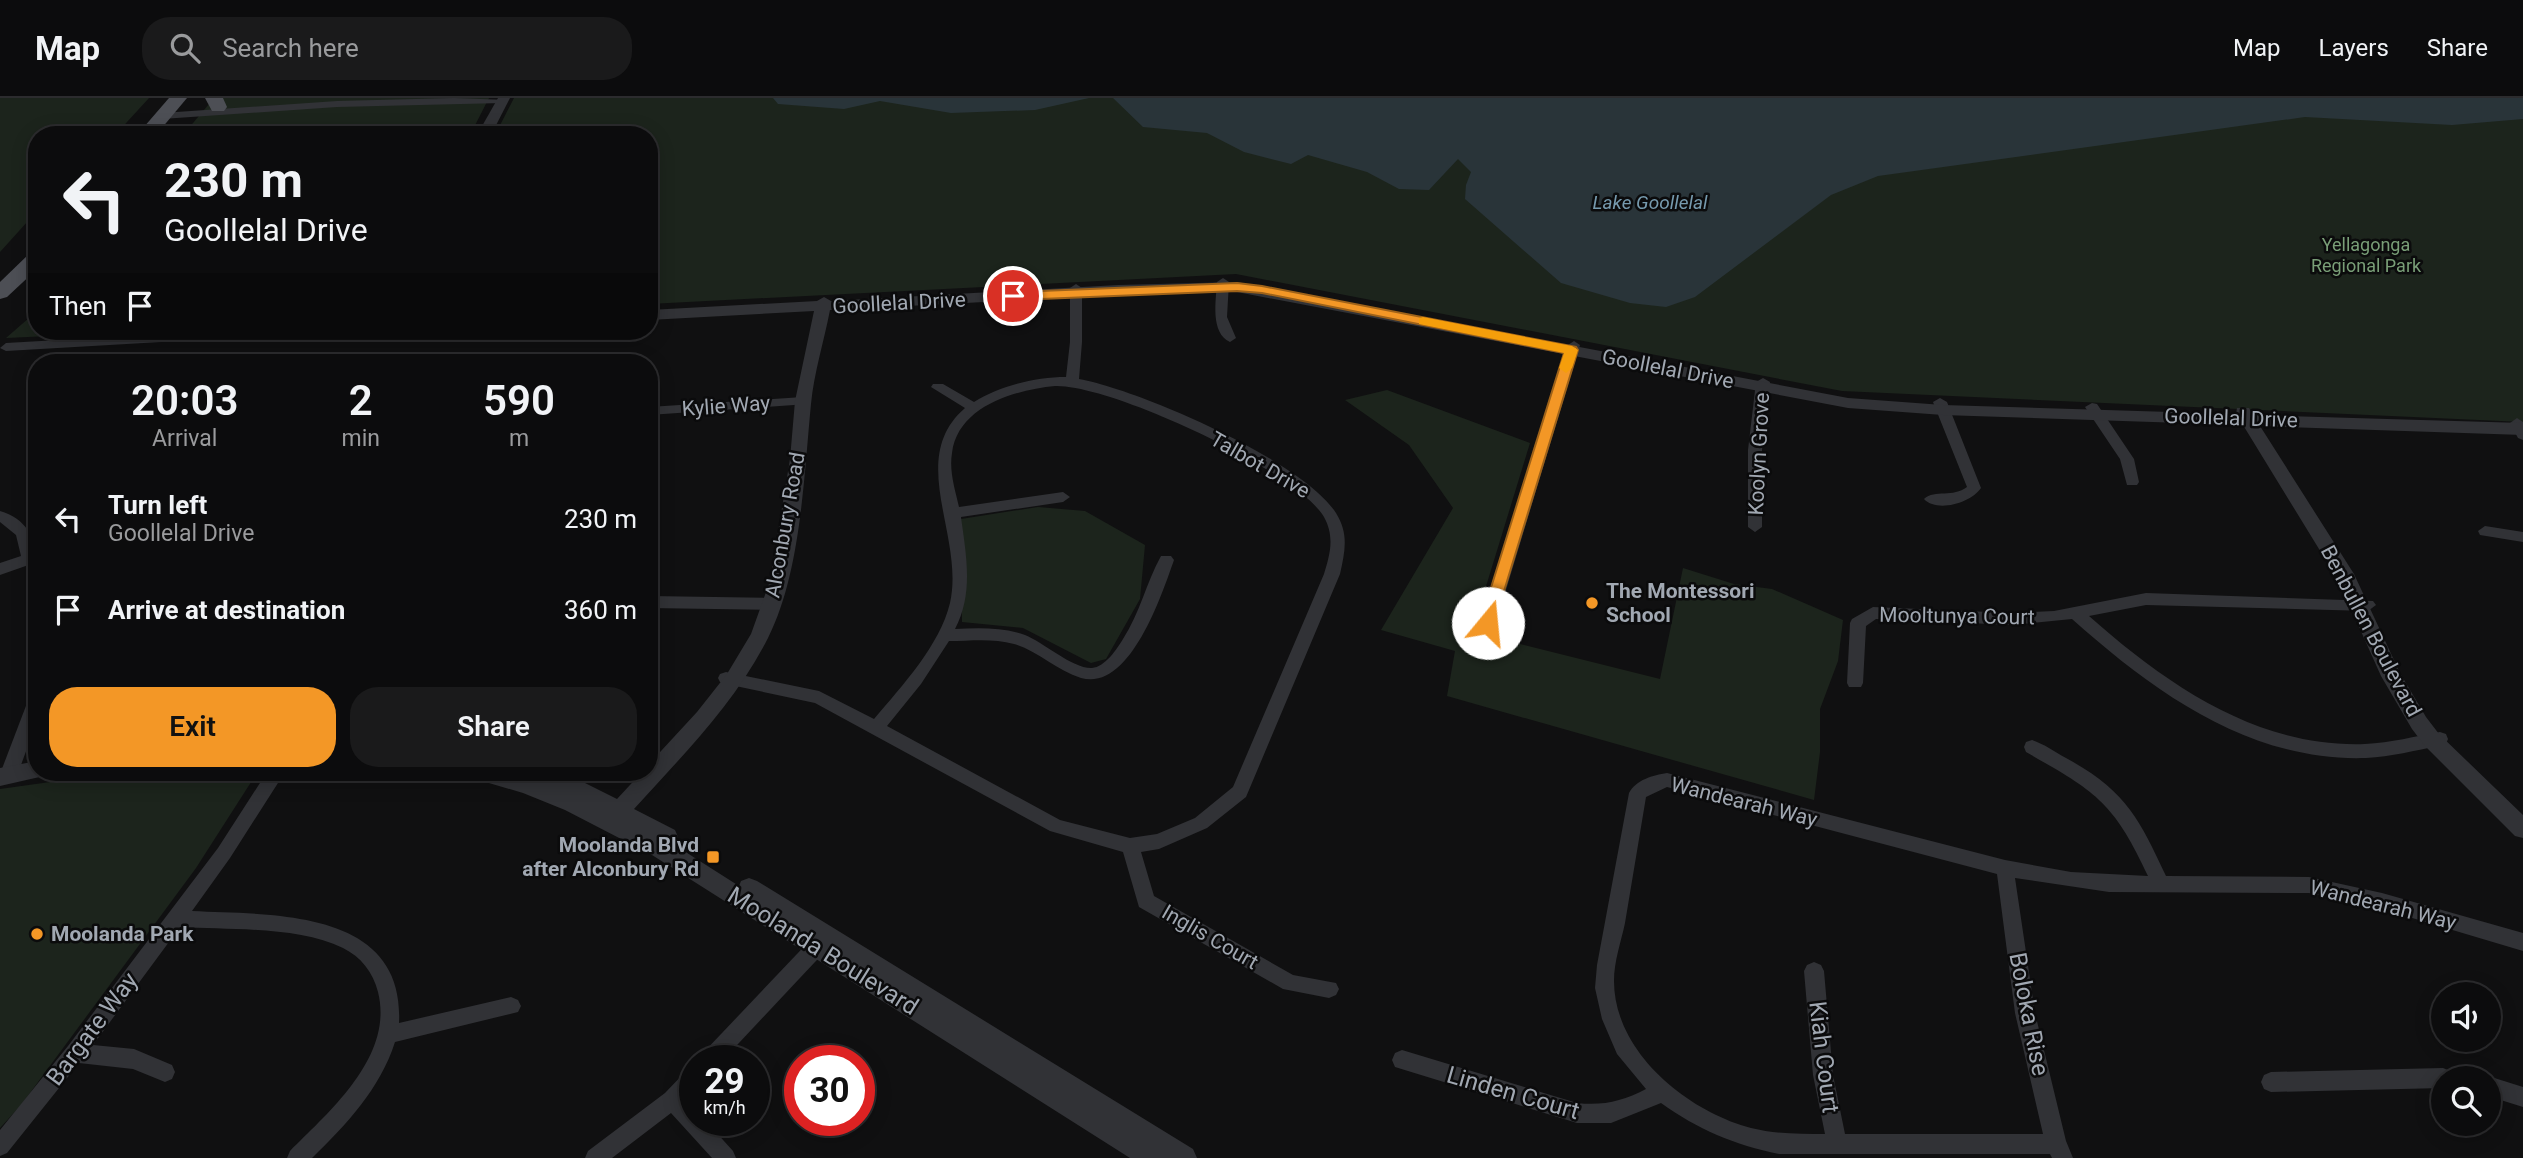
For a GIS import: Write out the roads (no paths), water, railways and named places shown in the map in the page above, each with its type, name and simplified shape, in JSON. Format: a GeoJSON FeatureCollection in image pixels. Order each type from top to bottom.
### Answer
{"type":"FeatureCollection","features":[{"type":"Feature","properties":{"kind":"main road"},"geometry":{"type":"LineString","coordinates":[[157,126],[179,108]]}},
{"type":"Feature","properties":{"kind":"main road"},"geometry":{"type":"LineString","coordinates":[[171,126],[179,108]]}},
{"type":"Feature","properties":{"kind":"main road"},"geometry":{"type":"LineString","coordinates":[[0,293],[28,266]]}},
{"type":"Feature","properties":{"kind":"main road"},"geometry":{"type":"LineString","coordinates":[[0,314],[28,289]]}},
{"type":"Feature","properties":{"kind":"street"},"geometry":{"type":"LineString","coordinates":[[179,108],[503,99],[489,126]]}},
{"type":"Feature","properties":{"kind":"street"},"geometry":{"type":"LineString","coordinates":[[179,108],[216,103],[271,107]]}},
{"type":"Feature","properties":{"kind":"street"},"geometry":{"type":"LineString","coordinates":[[1223,284],[1221,317],[1230,338]]}},
{"type":"Feature","properties":{"kind":"street","name":"Goollelal Drive"},"geometry":{"type":"LineString","coordinates":[[658,314],[1223,284],[1573,347],[1848,403],[2521,428]]}},
{"type":"Feature","properties":{"kind":"street"},"geometry":{"type":"LineString","coordinates":[[1072,381],[1076,342],[1076,290]]}},
{"type":"Feature","properties":{"kind":"street","name":"Goollelal Drive"},"geometry":{"type":"LineString","coordinates":[[658,309],[818,304]]}},
{"type":"Feature","properties":{"kind":"street","name":"Alconbury Road"},"geometry":{"type":"LineString","coordinates":[[658,765],[704,718],[760,635],[788,535],[799,459],[799,402],[818,304]]}},
{"type":"Feature","properties":{"kind":"street"},"geometry":{"type":"LineString","coordinates":[[6,347],[126,340]]}},
{"type":"Feature","properties":{"kind":"street"},"geometry":{"type":"LineString","coordinates":[[1488,623],[1573,347]]}},
{"type":"Feature","properties":{"kind":"street","name":"Talbot Drive"},"geometry":{"type":"LineString","coordinates":[[730,678],[818,697],[1056,826],[1130,846],[1159,841],[1201,823],[1240,792],[1332,574],[1339,545],[1326,508],[1314,496],[1265,463],[1177,419],[1117,393],[1072,381],[1012,390],[973,407],[949,436],[945,449],[947,489],[953,513],[961,589],[936,650],[907,692],[877,727]]}},
{"type":"Feature","properties":{"kind":"street","name":"Koolyn Grove"},"geometry":{"type":"LineString","coordinates":[[1755,527],[1755,450],[1762,385]]}},
{"type":"Feature","properties":{"kind":"street"},"geometry":{"type":"LineString","coordinates":[[938,387],[973,407]]}},
{"type":"Feature","properties":{"kind":"street","name":"Kylie Way"},"geometry":{"type":"LineString","coordinates":[[658,410],[799,402]]}},
{"type":"Feature","properties":{"kind":"street"},"geometry":{"type":"LineString","coordinates":[[1931,499],[1964,497],[1974,488],[1941,406]]}},
{"type":"Feature","properties":{"kind":"street"},"geometry":{"type":"LineString","coordinates":[[2094,411],[2127,459],[2132,482]]}},
{"type":"Feature","properties":{"kind":"street","name":"Benbullen Boulevard"},"geometry":{"type":"LineString","coordinates":[[2250,416],[2364,605],[2400,694],[2436,740],[2523,829]]}},
{"type":"Feature","properties":{"kind":"street"},"geometry":{"type":"LineString","coordinates":[[953,513],[1063,497]]}},
{"type":"Feature","properties":{"kind":"street"},"geometry":{"type":"LineString","coordinates":[[0,516],[20,528],[28,544]]}},
{"type":"Feature","properties":{"kind":"street"},"geometry":{"type":"LineString","coordinates":[[2485,531],[2523,537]]}},
{"type":"Feature","properties":{"kind":"street"},"geometry":{"type":"LineString","coordinates":[[0,569],[28,559]]}},
{"type":"Feature","properties":{"kind":"street"},"geometry":{"type":"LineString","coordinates":[[943,635],[1019,639],[1077,669],[1092,674],[1103,671],[1115,664],[1152,602],[1166,560]]}},
{"type":"Feature","properties":{"kind":"street","name":"Mooltunya Court"},"geometry":{"type":"LineString","coordinates":[[1855,683],[1858,623],[1874,613],[2013,619],[2075,613],[2146,599],[2364,605]]}},
{"type":"Feature","properties":{"kind":"street"},"geometry":{"type":"LineString","coordinates":[[658,602],[768,604]]}},
{"type":"Feature","properties":{"kind":"street"},"geometry":{"type":"LineString","coordinates":[[2075,613],[2130,662],[2172,692],[2255,733],[2299,746],[2358,752],[2436,740]]}},
{"type":"Feature","properties":{"kind":"street","name":"Alconbury Road"},"geometry":{"type":"LineString","coordinates":[[658,758],[730,678]]}},
{"type":"Feature","properties":{"kind":"street"},"geometry":{"type":"LineString","coordinates":[[5,772],[28,719]]}},
{"type":"Feature","properties":{"kind":"street","name":"Benbullen Boulevard"},"geometry":{"type":"LineString","coordinates":[[2436,740],[2523,819]]}},
{"type":"Feature","properties":{"kind":"street"},"geometry":{"type":"LineString","coordinates":[[2032,747],[2089,781],[2113,800],[2130,823],[2160,882]]}},
{"type":"Feature","properties":{"kind":"street"},"geometry":{"type":"LineString","coordinates":[[5,772],[28,764]]}},
{"type":"Feature","properties":{"kind":"street"},"geometry":{"type":"LineString","coordinates":[[5,772],[28,771]]}},
{"type":"Feature","properties":{"kind":"street","name":"Wandearah Way"},"geometry":{"type":"LineString","coordinates":[[2060,1151],[1837,1143],[1779,1144],[1754,1141],[1729,1134],[1661,1092],[1645,1075],[1620,1037],[1605,988],[1638,793],[1645,787],[1667,780],[2005,868],[2083,881],[2309,885],[2382,901],[2523,942]]}},
{"type":"Feature","properties":{"kind":"street","name":"Bargate Way"},"geometry":{"type":"LineString","coordinates":[[0,1146],[75,1053],[224,853],[270,781]]}},
{"type":"Feature","properties":{"kind":"street","name":"Moolanda Boulevard"},"geometry":{"type":"LineString","coordinates":[[507,781],[611,813]]}},
{"type":"Feature","properties":{"kind":"street","name":"Moolanda Boulevard"},"geometry":{"type":"LineString","coordinates":[[554,781],[576,788],[611,813],[1184,1158]]}},
{"type":"Feature","properties":{"kind":"street"},"geometry":{"type":"LineString","coordinates":[[611,813],[638,781]]}},
{"type":"Feature","properties":{"kind":"street","name":"Alconbury Road"},"geometry":{"type":"LineString","coordinates":[[611,813],[642,781]]}},
{"type":"Feature","properties":{"kind":"street","name":"Inglis Court"},"geometry":{"type":"LineString","coordinates":[[1130,846],[1146,901],[1290,983],[1329,989]]}},
{"type":"Feature","properties":{"kind":"street","name":"Boloka Rise"},"geometry":{"type":"LineString","coordinates":[[2005,868],[2025,1013],[2060,1151]]}},
{"type":"Feature","properties":{"kind":"street"},"geometry":{"type":"LineString","coordinates":[[174,918],[291,926],[347,941],[369,955],[389,990],[392,1009],[381,1055],[345,1111],[297,1158]]}},
{"type":"Feature","properties":{"kind":"street"},"geometry":{"type":"LineString","coordinates":[[724,1045],[822,941]]}},
{"type":"Feature","properties":{"kind":"street","name":"Moolanda Boulevard"},"geometry":{"type":"LineString","coordinates":[[822,941],[871,982],[1039,1084],[1153,1158]]}},
{"type":"Feature","properties":{"kind":"street","name":"Kiah Court"},"geometry":{"type":"LineString","coordinates":[[1814,971],[1823,1075],[1837,1143]]}},
{"type":"Feature","properties":{"kind":"street"},"geometry":{"type":"LineString","coordinates":[[386,1035],[511,1006]]}},
{"type":"Feature","properties":{"kind":"street"},"geometry":{"type":"LineString","coordinates":[[75,1053],[134,1059],[165,1072]]}},
{"type":"Feature","properties":{"kind":"street","name":"Linden Court"},"geometry":{"type":"LineString","coordinates":[[1402,1060],[1577,1113],[1599,1116],[1620,1113],[1661,1092]]}},
{"type":"Feature","properties":{"kind":"street"},"geometry":{"type":"LineString","coordinates":[[2271,1082],[2431,1078]]}},
{"type":"Feature","properties":{"kind":"street"},"geometry":{"type":"LineString","coordinates":[[2501,1090],[2523,1097]]}},
{"type":"Feature","properties":{"kind":"street"},"geometry":{"type":"LineString","coordinates":[[595,1158],[679,1093]]}},
{"type":"Feature","properties":{"kind":"street"},"geometry":{"type":"LineString","coordinates":[[672,1100],[726,1158]]}},
{"type":"Feature","properties":{"kind":"water"},"geometry":{"type":"Polygon","coordinates":[[[773,98],[1089,98],[1035,110],[951,113],[880,101],[844,109],[778,104],[773,98]]]}},
{"type":"Feature","properties":{"kind":"water","name":"Lake Goollelal"},"geometry":{"type":"Polygon","coordinates":[[[1113,98],[2523,98],[2523,119],[2452,125],[2305,117],[1878,176],[1831,195],[1695,297],[1666,307],[1630,303],[1561,283],[1465,199],[1471,172],[1458,159],[1429,190],[1399,189],[1367,172],[1308,155],[1291,164],[1244,152],[1207,133],[1143,127],[1113,98]]]}},
{"type":"Feature","properties":{"kind":"place","name":"The Montessori School"},"geometry":{"type":"Point","coordinates":[1592,603]}},
{"type":"Feature","properties":{"kind":"place","name":"Moolanda Blvd after Alconbury Rd"},"geometry":{"type":"Point","coordinates":[713,857]}},
{"type":"Feature","properties":{"kind":"place","name":"Moolanda Park"},"geometry":{"type":"Point","coordinates":[37,934]}},
{"type":"Feature","properties":{"kind":"park label","name":"Yellagonga Regional Park"},"geometry":{"type":"Point","coordinates":[2366,254]}}]}
